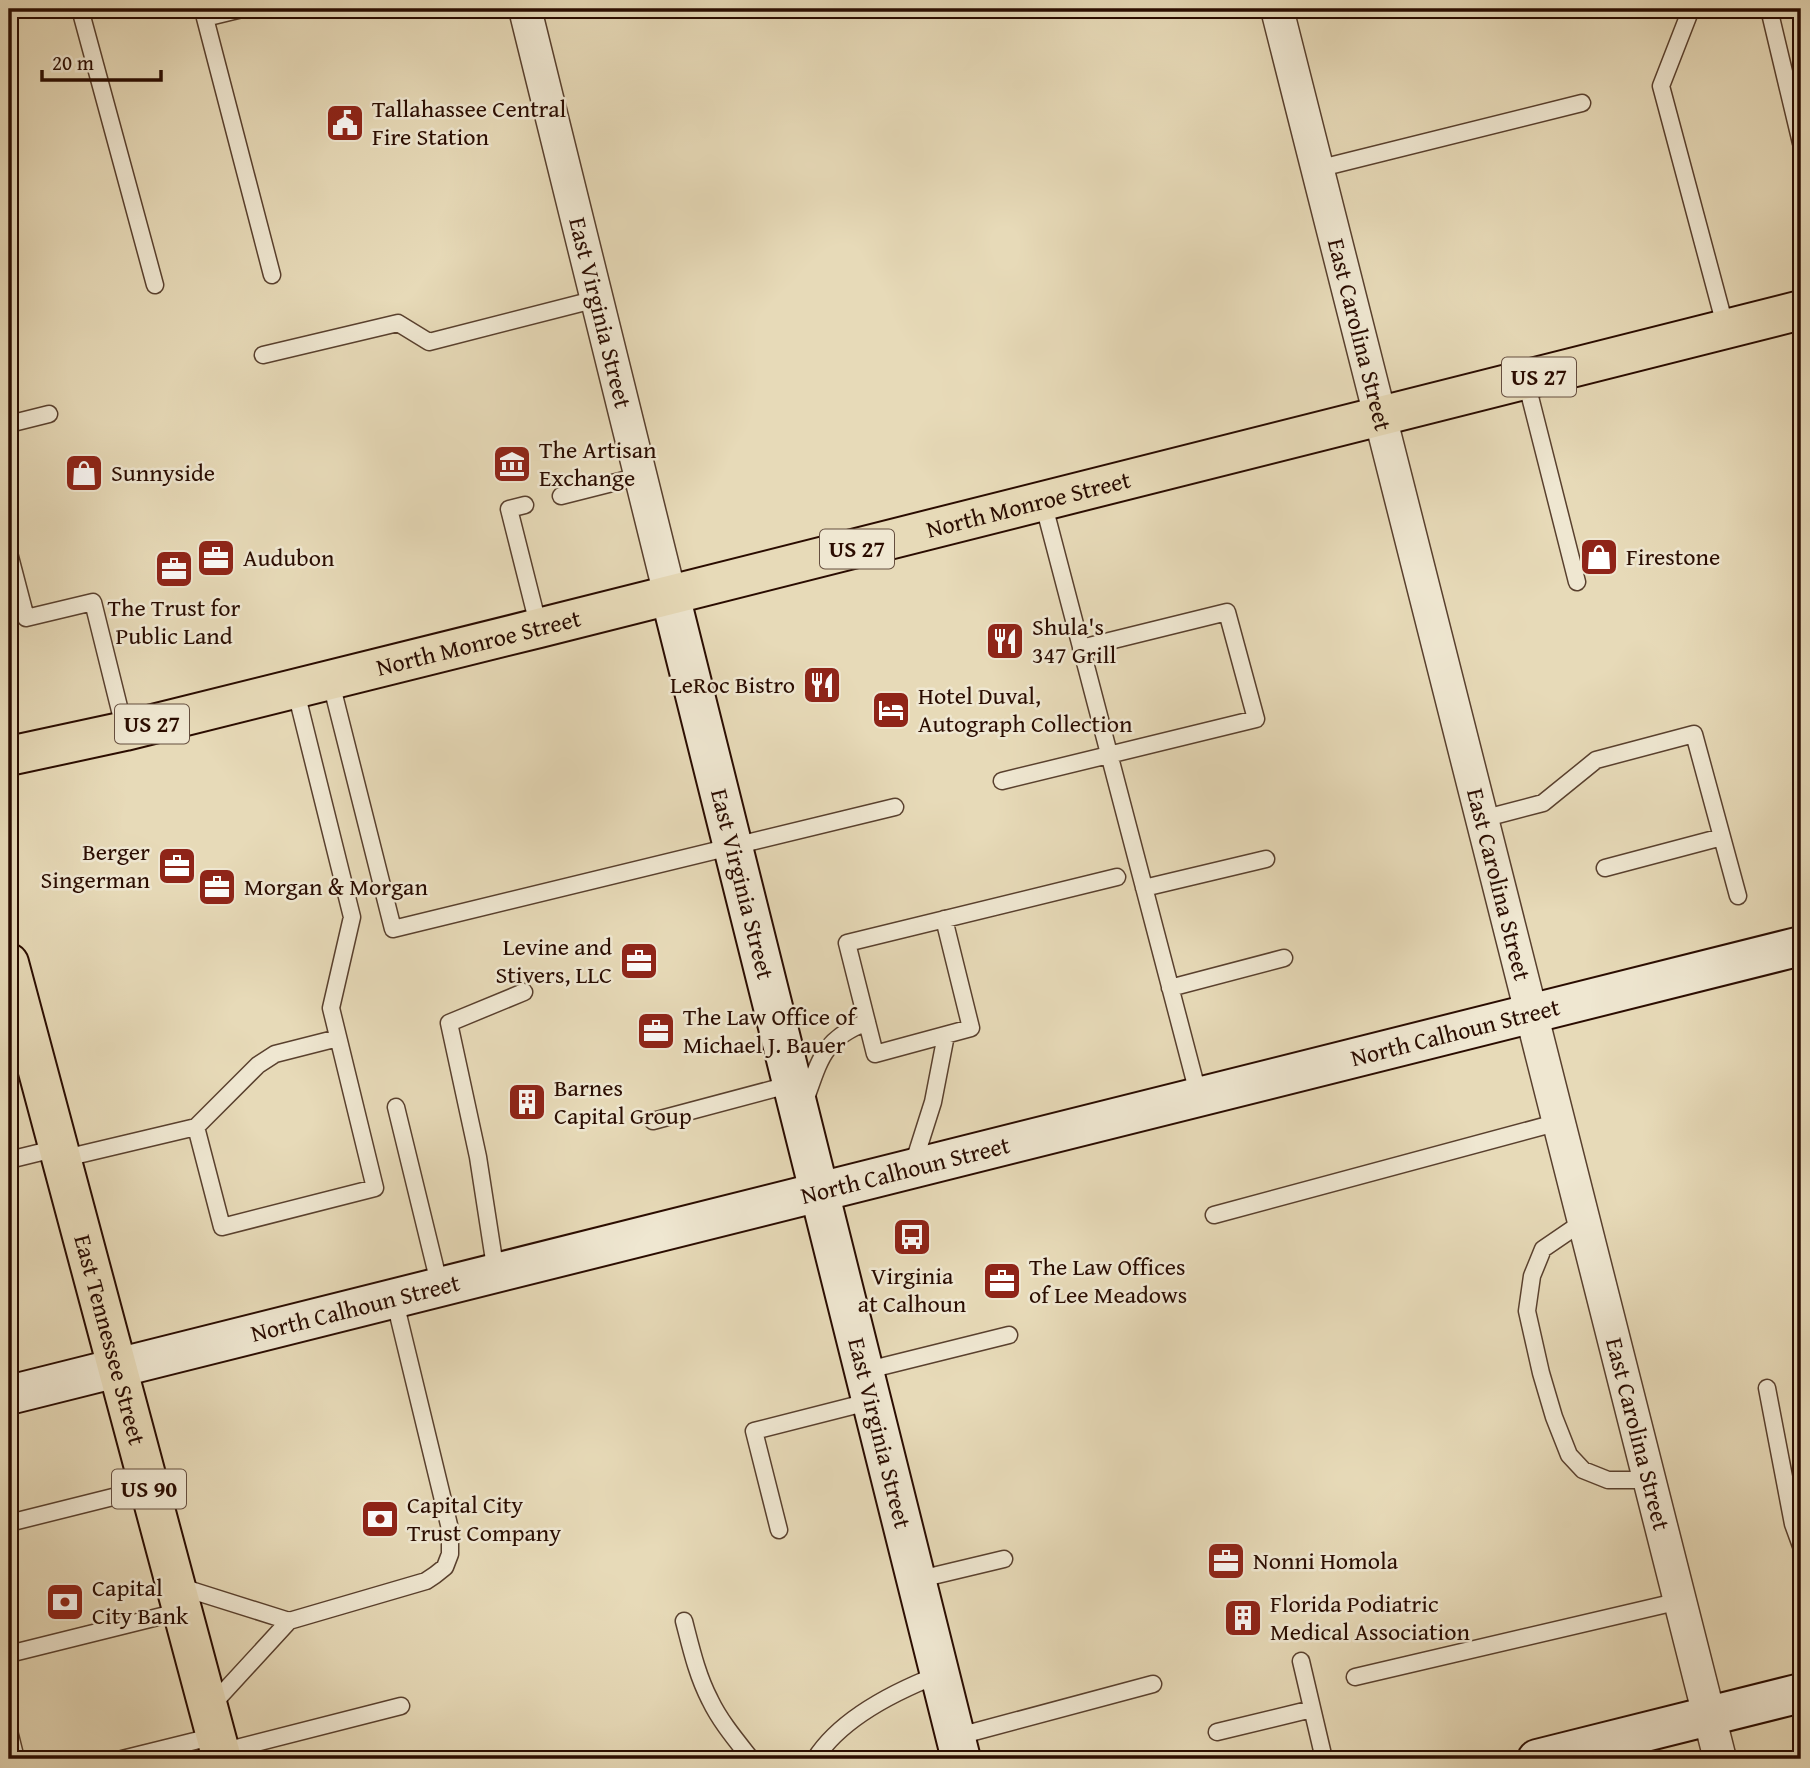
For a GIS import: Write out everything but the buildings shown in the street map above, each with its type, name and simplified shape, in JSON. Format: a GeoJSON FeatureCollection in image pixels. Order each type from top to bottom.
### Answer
{"type":"FeatureCollection","features":[{"type":"Feature","properties":{"kind":"main road","name":"North Monroe Street"},"geometry":{"type":"LineString","coordinates":[[9,756],[125,731],[539,628],[1801,310]]}},
{"type":"Feature","properties":{"kind":"main road","name":"East Tennessee Street"},"geometry":{"type":"LineString","coordinates":[[9,963],[216,1739]]}},
{"type":"Feature","properties":{"kind":"street","name":"East Virginia Street"},"geometry":{"type":"LineString","coordinates":[[525,9],[958,1748]]}},
{"type":"Feature","properties":{"kind":"street","name":"East Carolina Street"},"geometry":{"type":"LineString","coordinates":[[1277,9],[1720,1759]]}},
{"type":"Feature","properties":{"kind":"street","name":"North Calhoun Street"},"geometry":{"type":"LineString","coordinates":[[9,1395],[1801,946]]}},
{"type":"Feature","properties":{"kind":"street"},"geometry":{"type":"LineString","coordinates":[[1537,1759],[1801,1693]]}},
{"type":"Feature","properties":{"kind":"lane"},"geometry":{"type":"LineString","coordinates":[[80,9],[155,285]]}},
{"type":"Feature","properties":{"kind":"lane"},"geometry":{"type":"LineString","coordinates":[[242,9],[205,18],[272,275]]}},
{"type":"Feature","properties":{"kind":"lane"},"geometry":{"type":"LineString","coordinates":[[1691,9],[1661,86],[1726,329]]}},
{"type":"Feature","properties":{"kind":"lane"},"geometry":{"type":"LineString","coordinates":[[1769,9],[1801,143]]}},
{"type":"Feature","properties":{"kind":"lane"},"geometry":{"type":"LineString","coordinates":[[1317,169],[1582,103]]}},
{"type":"Feature","properties":{"kind":"lane"},"geometry":{"type":"LineString","coordinates":[[263,355],[398,323],[429,342],[597,299]]}},
{"type":"Feature","properties":{"kind":"lane"},"geometry":{"type":"LineString","coordinates":[[1526,381],[1577,582]]}},
{"type":"Feature","properties":{"kind":"lane"},"geometry":{"type":"LineString","coordinates":[[9,424],[48,414]]}},
{"type":"Feature","properties":{"kind":"lane"},"geometry":{"type":"LineString","coordinates":[[561,496],[640,476]]}},
{"type":"Feature","properties":{"kind":"lane"},"geometry":{"type":"LineString","coordinates":[[1043,502],[1199,1097]]}},
{"type":"Feature","properties":{"kind":"lane"},"geometry":{"type":"LineString","coordinates":[[525,505],[509,509],[539,628]]}},
{"type":"Feature","properties":{"kind":"lane"},"geometry":{"type":"LineString","coordinates":[[9,555],[26,618],[93,602],[125,731]]}},
{"type":"Feature","properties":{"kind":"lane"},"geometry":{"type":"LineString","coordinates":[[1002,781],[1256,719],[1227,612],[1081,648]]}},
{"type":"Feature","properties":{"kind":"lane"},"geometry":{"type":"LineString","coordinates":[[313,684],[393,929],[895,807]]}},
{"type":"Feature","properties":{"kind":"lane"},"geometry":{"type":"LineString","coordinates":[[196,1127],[222,1227],[375,1188],[331,1008],[352,917],[313,684]]}},
{"type":"Feature","properties":{"kind":"lane"},"geometry":{"type":"LineString","coordinates":[[1482,819],[1544,803],[1596,760],[1694,734],[1738,896]]}},
{"type":"Feature","properties":{"kind":"lane"},"geometry":{"type":"LineString","coordinates":[[1605,868],[1722,837]]}},
{"type":"Feature","properties":{"kind":"lane"},"geometry":{"type":"LineString","coordinates":[[1144,888],[1266,859]]}},
{"type":"Feature","properties":{"kind":"lane"},"geometry":{"type":"LineString","coordinates":[[944,919],[971,1028],[875,1054],[847,943],[944,919],[1117,877]]}},
{"type":"Feature","properties":{"kind":"lane"},"geometry":{"type":"LineString","coordinates":[[1170,988],[1284,958]]}},
{"type":"Feature","properties":{"kind":"lane"},"geometry":{"type":"LineString","coordinates":[[496,1273],[478,1157],[449,1023],[524,992]]}},
{"type":"Feature","properties":{"kind":"lane"},"geometry":{"type":"LineString","coordinates":[[653,1121],[796,1100],[831,1042],[847,1030],[867,1022]]}},
{"type":"Feature","properties":{"kind":"lane"},"geometry":{"type":"LineString","coordinates":[[912,1169],[933,1102],[946,1035]]}},
{"type":"Feature","properties":{"kind":"lane"},"geometry":{"type":"LineString","coordinates":[[9,1160],[59,1154],[196,1127],[258,1065],[275,1054],[338,1038]]}},
{"type":"Feature","properties":{"kind":"lane"},"geometry":{"type":"LineString","coordinates":[[396,1107],[440,1287]]}},
{"type":"Feature","properties":{"kind":"lane"},"geometry":{"type":"LineString","coordinates":[[1214,1215],[1559,1122]]}},
{"type":"Feature","properties":{"kind":"lane"},"geometry":{"type":"LineString","coordinates":[[1584,1222],[1543,1249],[1532,1276],[1527,1311],[1541,1373],[1569,1455],[1583,1470],[1608,1480],[1649,1480]]}},
{"type":"Feature","properties":{"kind":"lane"},"geometry":{"type":"LineString","coordinates":[[9,1654],[179,1598],[289,1621],[426,1581],[445,1567],[450,1554],[450,1529],[394,1298]]}},
{"type":"Feature","properties":{"kind":"lane"},"geometry":{"type":"LineString","coordinates":[[779,1530],[754,1431],[1009,1335]]}},
{"type":"Feature","properties":{"kind":"lane"},"geometry":{"type":"LineString","coordinates":[[1767,1388],[1793,1524],[1801,1546]]}},
{"type":"Feature","properties":{"kind":"lane"},"geometry":{"type":"LineString","coordinates":[[9,1523],[149,1488]]}},
{"type":"Feature","properties":{"kind":"lane"},"geometry":{"type":"LineString","coordinates":[[916,1580],[1004,1559]]}},
{"type":"Feature","properties":{"kind":"lane"},"geometry":{"type":"LineString","coordinates":[[1355,1676],[1680,1601]]}},
{"type":"Feature","properties":{"kind":"lane"},"geometry":{"type":"LineString","coordinates":[[684,1620],[696,1666],[710,1701],[751,1759]]}},
{"type":"Feature","properties":{"kind":"lane"},"geometry":{"type":"LineString","coordinates":[[216,1739],[289,1621]]}},
{"type":"Feature","properties":{"kind":"lane"},"geometry":{"type":"LineString","coordinates":[[1301,1661],[1324,1759]]}},
{"type":"Feature","properties":{"kind":"lane"},"geometry":{"type":"LineString","coordinates":[[815,1759],[825,1743],[870,1709],[902,1689],[940,1674]]}},
{"type":"Feature","properties":{"kind":"lane"},"geometry":{"type":"LineString","coordinates":[[958,1748],[1153,1684]]}},
{"type":"Feature","properties":{"kind":"lane"},"geometry":{"type":"LineString","coordinates":[[122,1759],[216,1739],[401,1706]]}},
{"type":"Feature","properties":{"kind":"lane"},"geometry":{"type":"LineString","coordinates":[[1217,1732],[1312,1709]]}},
{"type":"Feature","properties":{"kind":"lane"},"geometry":{"type":"LineString","coordinates":[[9,1731],[16,1759]]}},
{"type":"Feature","properties":{"kind":"place","name":"Tallahassee Central Fire Station"},"geometry":{"type":"Point","coordinates":[345,123]}},
{"type":"Feature","properties":{"kind":"place","name":"The Artisan Exchange"},"geometry":{"type":"Point","coordinates":[512,464]}},
{"type":"Feature","properties":{"kind":"place","name":"Sunnyside"},"geometry":{"type":"Point","coordinates":[84,473]}},
{"type":"Feature","properties":{"kind":"place","name":"Firestone"},"geometry":{"type":"Point","coordinates":[1599,557]}},
{"type":"Feature","properties":{"kind":"place","name":"Audubon"},"geometry":{"type":"Point","coordinates":[216,558]}},
{"type":"Feature","properties":{"kind":"place","name":"The Trust for Public Land"},"geometry":{"type":"Point","coordinates":[174,569]}},
{"type":"Feature","properties":{"kind":"place","name":"Shula's 347 Grill"},"geometry":{"type":"Point","coordinates":[1005,641]}},
{"type":"Feature","properties":{"kind":"place","name":"LeRoc Bistro"},"geometry":{"type":"Point","coordinates":[822,685]}},
{"type":"Feature","properties":{"kind":"place","name":"Hotel Duval, Autograph Collection"},"geometry":{"type":"Point","coordinates":[891,710]}},
{"type":"Feature","properties":{"kind":"place","name":"Berger Singerman"},"geometry":{"type":"Point","coordinates":[177,866]}},
{"type":"Feature","properties":{"kind":"place","name":"Morgan & Morgan"},"geometry":{"type":"Point","coordinates":[217,887]}},
{"type":"Feature","properties":{"kind":"place","name":"Levine and Stivers, LLC"},"geometry":{"type":"Point","coordinates":[639,961]}},
{"type":"Feature","properties":{"kind":"place","name":"The Law Office of Michael J. Bauer"},"geometry":{"type":"Point","coordinates":[656,1031]}},
{"type":"Feature","properties":{"kind":"place","name":"Barnes Capital Group"},"geometry":{"type":"Point","coordinates":[527,1102]}},
{"type":"Feature","properties":{"kind":"place","name":"Virginia at Calhoun"},"geometry":{"type":"Point","coordinates":[912,1237]}},
{"type":"Feature","properties":{"kind":"place","name":"The Law Offices of Lee Meadows"},"geometry":{"type":"Point","coordinates":[1002,1281]}},
{"type":"Feature","properties":{"kind":"place","name":"Capital City Trust Company"},"geometry":{"type":"Point","coordinates":[380,1519]}},
{"type":"Feature","properties":{"kind":"place","name":"Nonni Homola"},"geometry":{"type":"Point","coordinates":[1226,1561]}},
{"type":"Feature","properties":{"kind":"place","name":"Capital City Bank"},"geometry":{"type":"Point","coordinates":[65,1602]}},
{"type":"Feature","properties":{"kind":"place","name":"Florida Podiatric Medical Association"},"geometry":{"type":"Point","coordinates":[1243,1618]}}]}
